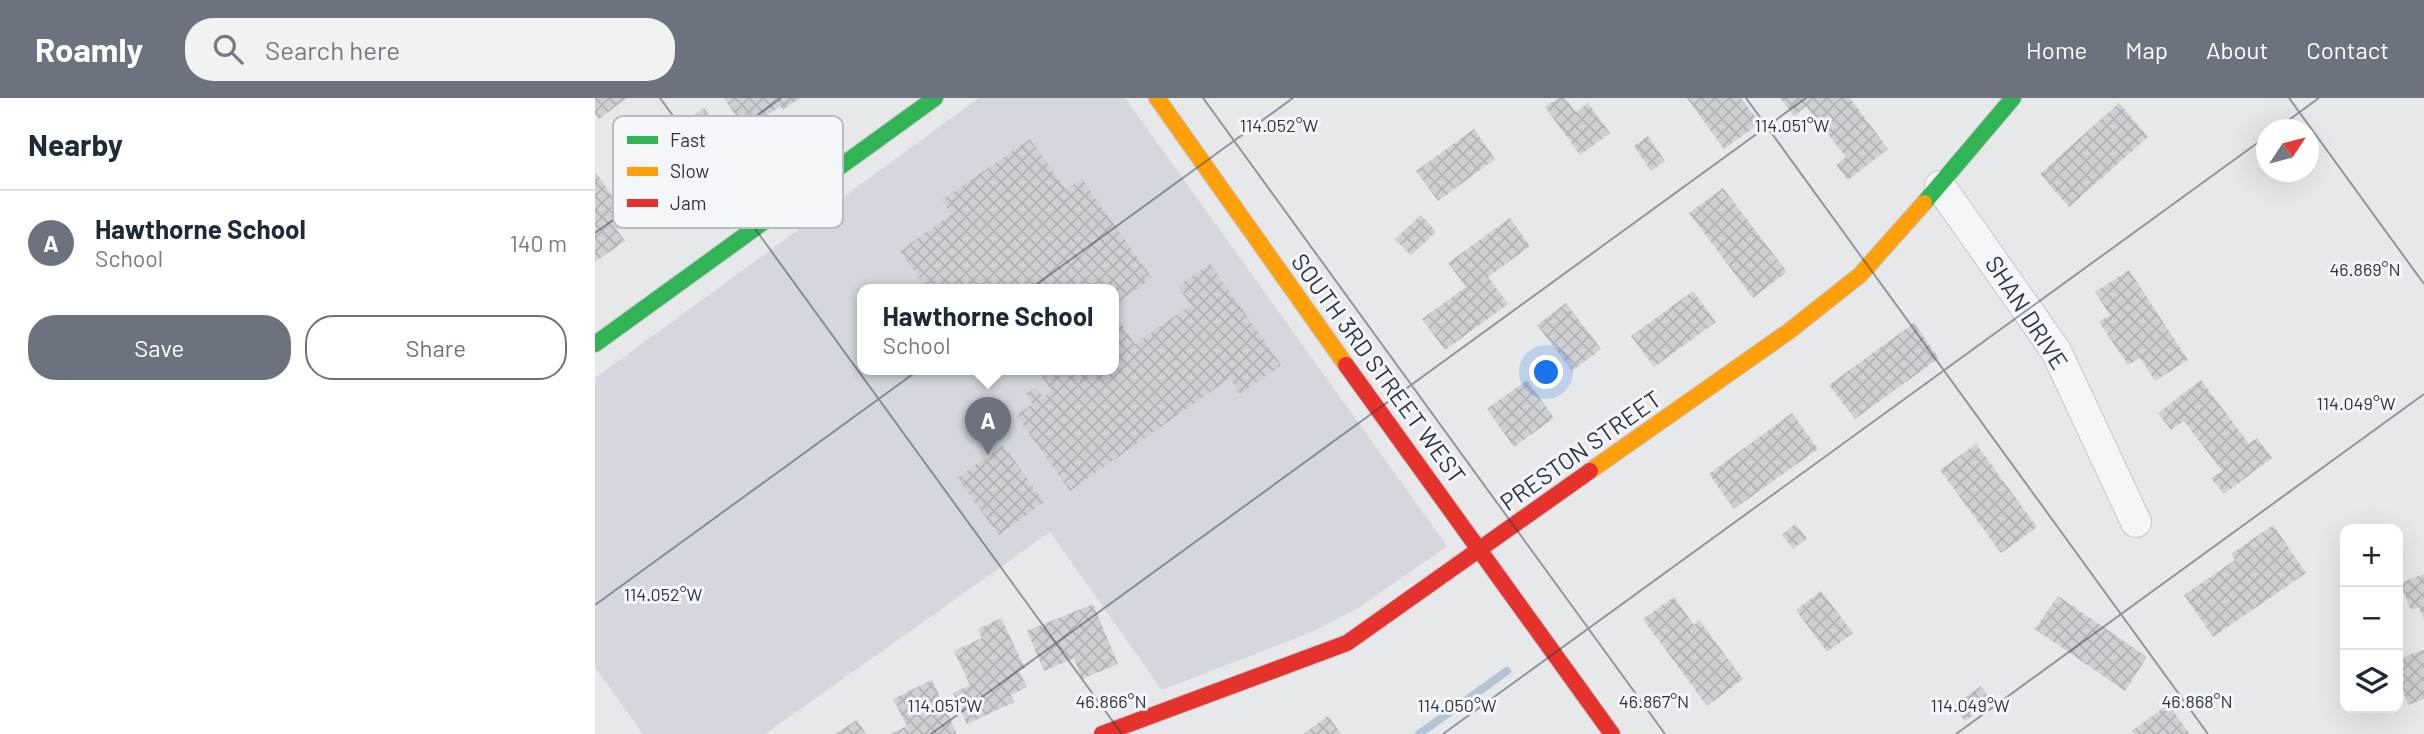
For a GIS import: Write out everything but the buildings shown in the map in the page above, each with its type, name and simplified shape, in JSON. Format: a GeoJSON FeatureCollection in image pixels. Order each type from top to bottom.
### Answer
{"type":"FeatureCollection","features":[{"type":"Feature","properties":{"kind":"street"},"geometry":{"type":"LineString","coordinates":[[843,165],[935,98]]}},
{"type":"Feature","properties":{"kind":"street","name":"SOUTH 3RD STREET WEST"},"geometry":{"type":"LineString","coordinates":[[1157,98],[1612,734]]}},
{"type":"Feature","properties":{"kind":"street","name":"PRESTON STREET"},"geometry":{"type":"LineString","coordinates":[[1102,734],[1347,643],[1788,332],[1860,275],[1940,186],[2013,98]]}},
{"type":"Feature","properties":{"kind":"street","name":"SHAN DRIVE"},"geometry":{"type":"LineString","coordinates":[[1940,186],[2056,351],[2136,522]]}},
{"type":"Feature","properties":{"kind":"street"},"geometry":{"type":"LineString","coordinates":[[595,344],[755,228]]}},
{"type":"Feature","properties":{"kind":"shaded area"},"geometry":{"type":"Polygon","coordinates":[[[979,98],[1125,98],[1447,546],[1360,607],[1312,632],[1162,690],[1050,532],[765,734],[643,734],[595,667],[595,378],[801,228],[843,228],[843,197],[979,98]]]}},
{"type":"Feature","properties":{"kind":"waterway"},"geometry":{"type":"LineString","coordinates":[[1419,734],[1507,671]]}},
{"type":"Feature","properties":{"kind":"traffic: fast"},"geometry":{"type":"LineString","coordinates":[[843,165],[935,98]]}},
{"type":"Feature","properties":{"kind":"traffic: fast"},"geometry":{"type":"LineString","coordinates":[[1924,203],[2013,98]]}},
{"type":"Feature","properties":{"kind":"traffic: fast"},"geometry":{"type":"LineString","coordinates":[[595,344],[755,228]]}},
{"type":"Feature","properties":{"kind":"traffic: slow"},"geometry":{"type":"LineString","coordinates":[[1157,98],[1346,365]]}},
{"type":"Feature","properties":{"kind":"traffic: slow"},"geometry":{"type":"LineString","coordinates":[[1590,471],[1788,332],[1860,275],[1924,203]]}},
{"type":"Feature","properties":{"kind":"traffic: jam"},"geometry":{"type":"LineString","coordinates":[[1346,365],[1612,734]]}},
{"type":"Feature","properties":{"kind":"traffic: jam"},"geometry":{"type":"LineString","coordinates":[[1102,734],[1347,643],[1590,471]]}},
{"type":"Feature","properties":{"kind":"place","name":"Hawthorne School"},"geometry":{"type":"Point","coordinates":[988,455]}}]}
